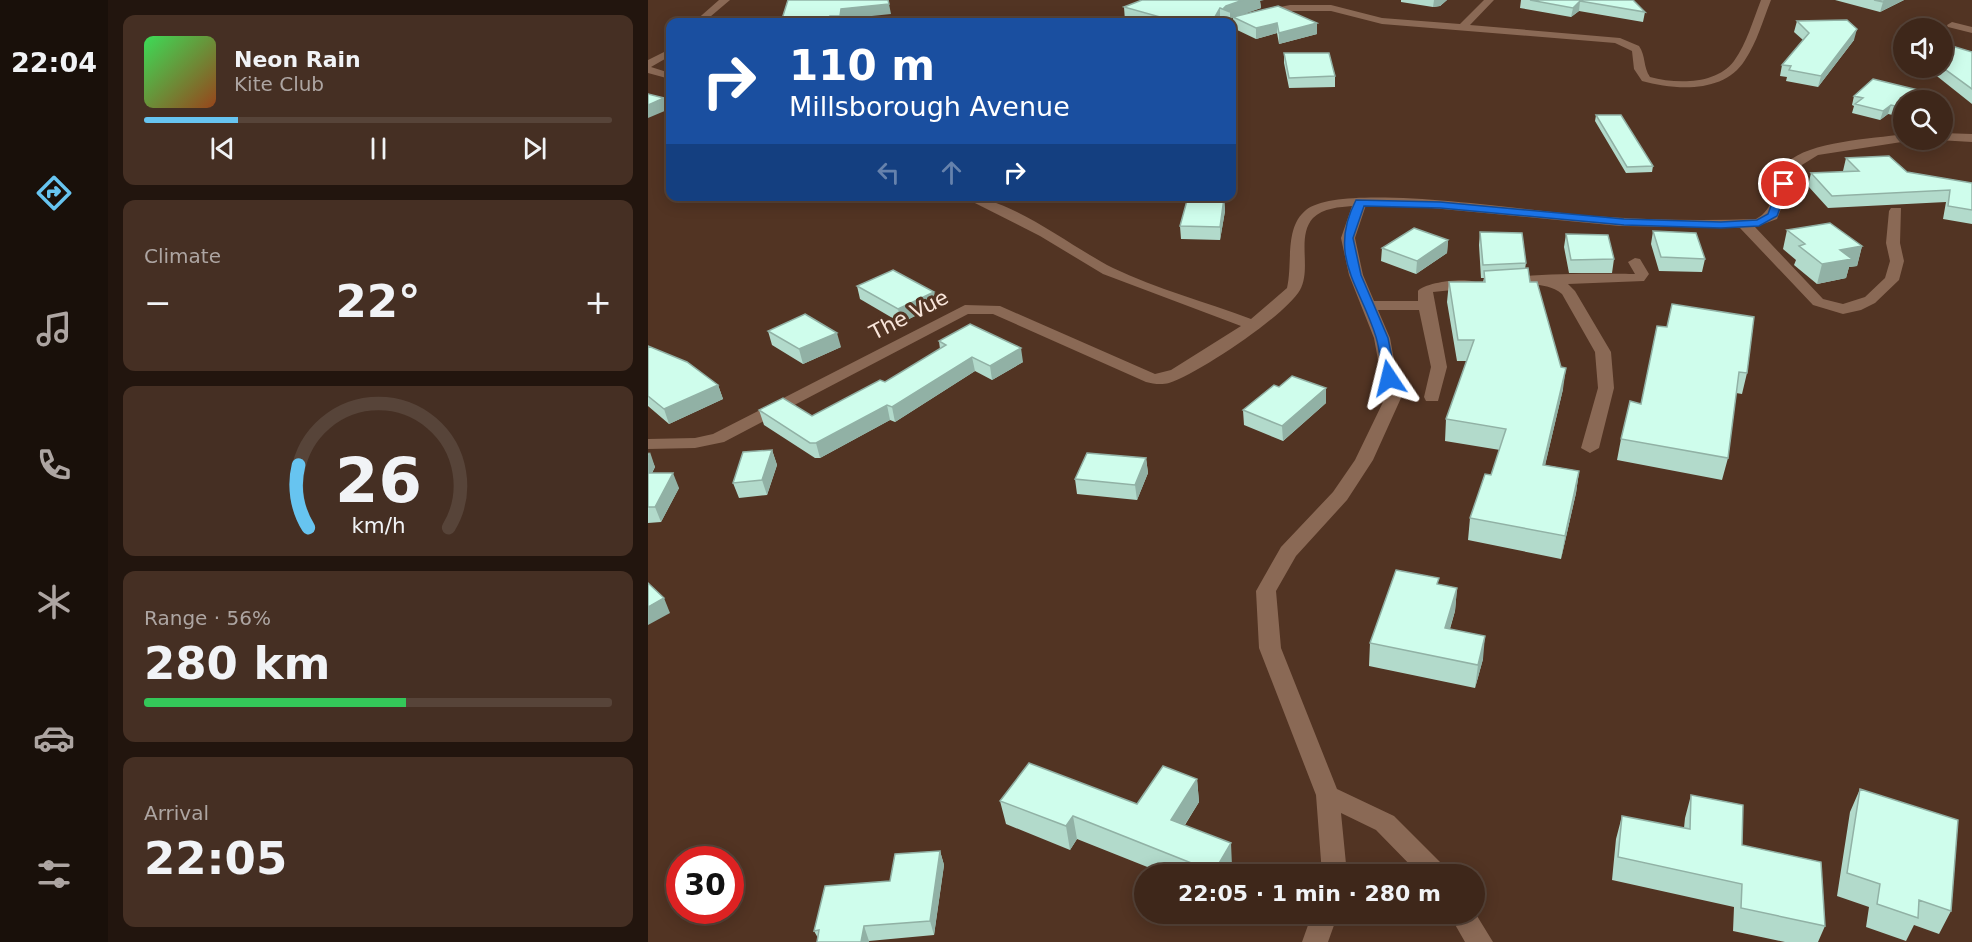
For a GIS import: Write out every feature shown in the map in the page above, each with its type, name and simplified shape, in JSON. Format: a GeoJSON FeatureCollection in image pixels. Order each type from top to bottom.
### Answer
{"type":"FeatureCollection","features":[{"type":"Feature","properties":{"kind":"street"},"geometry":{"type":"LineString","coordinates":[[704,18],[725,0]]}},
{"type":"Feature","properties":{"kind":"street"},"geometry":{"type":"LineString","coordinates":[[1462,28],[1489,0]]}},
{"type":"Feature","properties":{"kind":"street"},"geometry":{"type":"LineString","coordinates":[[1236,23],[1275,11],[1322,8],[1345,11],[1382,21],[1616,40],[1637,49],[1640,54],[1639,69],[1646,79],[1670,84],[1685,84],[1713,79],[1735,67],[1743,56],[1766,0]]}},
{"type":"Feature","properties":{"kind":"street"},"geometry":{"type":"LineString","coordinates":[[1953,26],[1972,30]]}},
{"type":"Feature","properties":{"kind":"street"},"geometry":{"type":"LineString","coordinates":[[648,66],[666,55]]}},
{"type":"Feature","properties":{"kind":"street"},"geometry":{"type":"LineString","coordinates":[[648,70],[666,75]]}},
{"type":"Feature","properties":{"kind":"street"},"geometry":{"type":"LineString","coordinates":[[1953,137],[1972,138]]}},
{"type":"Feature","properties":{"kind":"street","name":"The Vue"},"geometry":{"type":"LineString","coordinates":[[648,444],[695,443],[718,438],[965,310],[995,309],[1152,379],[1172,375],[1252,325],[1280,304],[1293,289],[1303,222],[1311,211],[1326,205],[1360,202],[1440,205],[1537,216],[1634,223],[1759,223],[1772,216],[1791,166],[1815,152],[1893,140]]}},
{"type":"Feature","properties":{"kind":"street"},"geometry":{"type":"LineString","coordinates":[[978,201],[1045,233],[1108,271],[1252,325]]}},
{"type":"Feature","properties":{"kind":"street"},"geometry":{"type":"LineString","coordinates":[[1333,864],[1328,795],[1270,648],[1266,591],[1288,552],[1340,496],[1364,460],[1393,398],[1382,338],[1356,275],[1348,238],[1360,202]]}},
{"type":"Feature","properties":{"kind":"street"},"geometry":{"type":"LineString","coordinates":[[1744,224],[1818,302],[1843,309],[1856,307],[1870,300],[1892,280],[1897,261],[1893,243],[1896,211]]}},
{"type":"Feature","properties":{"kind":"street"},"geometry":{"type":"LineString","coordinates":[[1432,397],[1439,367],[1426,305],[1425,291],[1429,288],[1552,280],[1639,278],[1642,274],[1635,262]]}},
{"type":"Feature","properties":{"kind":"street"},"geometry":{"type":"LineString","coordinates":[[1552,280],[1568,291],[1603,352],[1606,388],[1590,448]]}},
{"type":"Feature","properties":{"kind":"street"},"geometry":{"type":"LineString","coordinates":[[1367,306],[1426,305]]}},
{"type":"Feature","properties":{"kind":"street"},"geometry":{"type":"LineString","coordinates":[[1328,795],[1385,823],[1425,864]]}},
{"type":"Feature","properties":{"kind":"street"},"geometry":{"type":"LineString","coordinates":[[1315,942],[1321,924]]}},
{"type":"Feature","properties":{"kind":"street"},"geometry":{"type":"LineString","coordinates":[[1468,924],[1480,942]]}},
{"type":"Feature","properties":{"kind":"building"},"geometry":{"type":"Polygon","coordinates":[[[788,0],[888,0],[889,4],[841,9],[840,16],[830,16],[830,18],[782,18],[788,0]]]}},
{"type":"Feature","properties":{"kind":"building"},"geometry":{"type":"Polygon","coordinates":[[[1142,0],[1243,0],[1224,8],[1230,12],[1220,8],[1214,18],[1163,18],[1124,7],[1142,0]]]}},
{"type":"Feature","properties":{"kind":"building"},"geometry":{"type":"Polygon","coordinates":[[[1530,0],[1633,0],[1645,12],[1580,1],[1573,8],[1530,0]]]}},
{"type":"Feature","properties":{"kind":"building"},"geometry":{"type":"Polygon","coordinates":[[[1278,6],[1317,23],[1279,33],[1277,23],[1256,28],[1233,17],[1278,6]]]}},
{"type":"Feature","properties":{"kind":"building"},"geometry":{"type":"Polygon","coordinates":[[[1847,20],[1857,29],[1821,76],[1789,70],[1791,66],[1782,65],[1809,33],[1797,21],[1847,20]]]}},
{"type":"Feature","properties":{"kind":"building"},"geometry":{"type":"Polygon","coordinates":[[[1953,46],[1972,52],[1972,89],[1953,75],[1953,46]]]}},
{"type":"Feature","properties":{"kind":"building"},"geometry":{"type":"Polygon","coordinates":[[[1284,53],[1329,53],[1335,76],[1289,78],[1284,53]]]}},
{"type":"Feature","properties":{"kind":"building"},"geometry":{"type":"Polygon","coordinates":[[[1873,79],[1918,90],[1893,90],[1893,105],[1883,111],[1855,104],[1863,98],[1854,96],[1873,79]]]}},
{"type":"Feature","properties":{"kind":"building"},"geometry":{"type":"Polygon","coordinates":[[[648,94],[664,98],[648,105],[648,94]]]}},
{"type":"Feature","properties":{"kind":"building"},"geometry":{"type":"Polygon","coordinates":[[[1596,115],[1621,115],[1653,166],[1627,167],[1596,115]]]}},
{"type":"Feature","properties":{"kind":"building"},"geometry":{"type":"Polygon","coordinates":[[[1889,156],[1907,172],[1972,183],[1972,210],[1948,206],[1950,190],[1832,196],[1811,173],[1859,171],[1846,158],[1889,156]]]}},
{"type":"Feature","properties":{"kind":"building"},"geometry":{"type":"Polygon","coordinates":[[[1187,201],[1224,201],[1220,227],[1180,226],[1187,201]]]}},
{"type":"Feature","properties":{"kind":"building"},"geometry":{"type":"Polygon","coordinates":[[[1830,223],[1862,246],[1840,250],[1852,259],[1822,264],[1799,246],[1805,244],[1787,230],[1830,223]]]}},
{"type":"Feature","properties":{"kind":"building"},"geometry":{"type":"Polygon","coordinates":[[[1414,228],[1448,240],[1417,261],[1382,248],[1414,228]]]}},
{"type":"Feature","properties":{"kind":"building"},"geometry":{"type":"Polygon","coordinates":[[[1653,231],[1696,233],[1705,259],[1661,257],[1653,231]]]}},
{"type":"Feature","properties":{"kind":"building"},"geometry":{"type":"Polygon","coordinates":[[[1480,232],[1522,233],[1526,263],[1483,265],[1480,232]]]}},
{"type":"Feature","properties":{"kind":"building"},"geometry":{"type":"Polygon","coordinates":[[[1566,234],[1608,235],[1614,259],[1571,260],[1566,234]]]}},
{"type":"Feature","properties":{"kind":"building"},"geometry":{"type":"Polygon","coordinates":[[[1528,268],[1530,282],[1537,282],[1561,367],[1566,368],[1543,465],[1579,471],[1565,536],[1470,518],[1485,474],[1491,475],[1506,429],[1446,419],[1474,340],[1458,340],[1449,282],[1485,282],[1484,271],[1528,268]]]}},
{"type":"Feature","properties":{"kind":"building"},"geometry":{"type":"Polygon","coordinates":[[[893,270],[934,292],[898,309],[857,286],[893,270]]]}},
{"type":"Feature","properties":{"kind":"building"},"geometry":{"type":"Polygon","coordinates":[[[1672,304],[1754,317],[1747,373],[1739,372],[1728,458],[1621,439],[1630,401],[1641,404],[1657,326],[1667,327],[1672,304]]]}},
{"type":"Feature","properties":{"kind":"building"},"geometry":{"type":"Polygon","coordinates":[[[805,314],[837,333],[799,349],[768,331],[805,314]]]}},
{"type":"Feature","properties":{"kind":"building"},"geometry":{"type":"Polygon","coordinates":[[[970,324],[1021,348],[990,366],[972,357],[892,407],[887,405],[816,443],[810,443],[759,410],[783,398],[812,416],[880,380],[885,382],[946,345],[939,341],[970,324]]]}},
{"type":"Feature","properties":{"kind":"building"},"geometry":{"type":"Polygon","coordinates":[[[648,346],[687,362],[718,385],[664,409],[648,396],[648,346]]]}},
{"type":"Feature","properties":{"kind":"building"},"geometry":{"type":"Polygon","coordinates":[[[1292,376],[1326,388],[1282,426],[1243,410],[1274,385],[1279,387],[1292,376]]]}},
{"type":"Feature","properties":{"kind":"building"},"geometry":{"type":"Polygon","coordinates":[[[772,450],[762,480],[733,483],[743,452],[772,450]]]}},
{"type":"Feature","properties":{"kind":"building"},"geometry":{"type":"Polygon","coordinates":[[[1087,453],[1146,458],[1135,485],[1075,479],[1087,453]]]}},
{"type":"Feature","properties":{"kind":"building"},"geometry":{"type":"Polygon","coordinates":[[[648,473],[673,473],[655,507],[648,507],[648,473]]]}},
{"type":"Feature","properties":{"kind":"building"},"geometry":{"type":"Polygon","coordinates":[[[1396,570],[1439,578],[1437,584],[1457,588],[1445,628],[1485,636],[1478,665],[1370,643],[1396,570]]]}},
{"type":"Feature","properties":{"kind":"building"},"geometry":{"type":"Polygon","coordinates":[[[648,583],[664,598],[648,607],[648,583]]]}},
{"type":"Feature","properties":{"kind":"building"},"geometry":{"type":"Polygon","coordinates":[[[1029,763],[1137,804],[1163,766],[1197,779],[1171,820],[1231,843],[1219,864],[1194,864],[1073,816],[1066,826],[1000,801],[1029,763]]]}},
{"type":"Feature","properties":{"kind":"building"},"geometry":{"type":"Polygon","coordinates":[[[1860,789],[1958,820],[1951,911],[1919,900],[1918,918],[1877,904],[1880,884],[1847,873],[1860,789]]]}},
{"type":"Feature","properties":{"kind":"building"},"geometry":{"type":"Polygon","coordinates":[[[1691,795],[1743,805],[1742,845],[1821,862],[1825,926],[1741,908],[1742,884],[1618,857],[1622,816],[1690,829],[1691,795]]]}},
{"type":"Feature","properties":{"kind":"building"},"geometry":{"type":"Polygon","coordinates":[[[940,851],[930,921],[864,926],[861,942],[817,942],[819,930],[814,931],[825,886],[890,881],[895,854],[940,851]]]}},
{"type":"Feature","properties":{"kind":"route"},"geometry":{"type":"LineString","coordinates":[[1389,378],[1382,338],[1356,275],[1348,238],[1360,202],[1440,205],[1537,216],[1624,222],[1721,225],[1759,223],[1772,216],[1784,184]]}}]}
